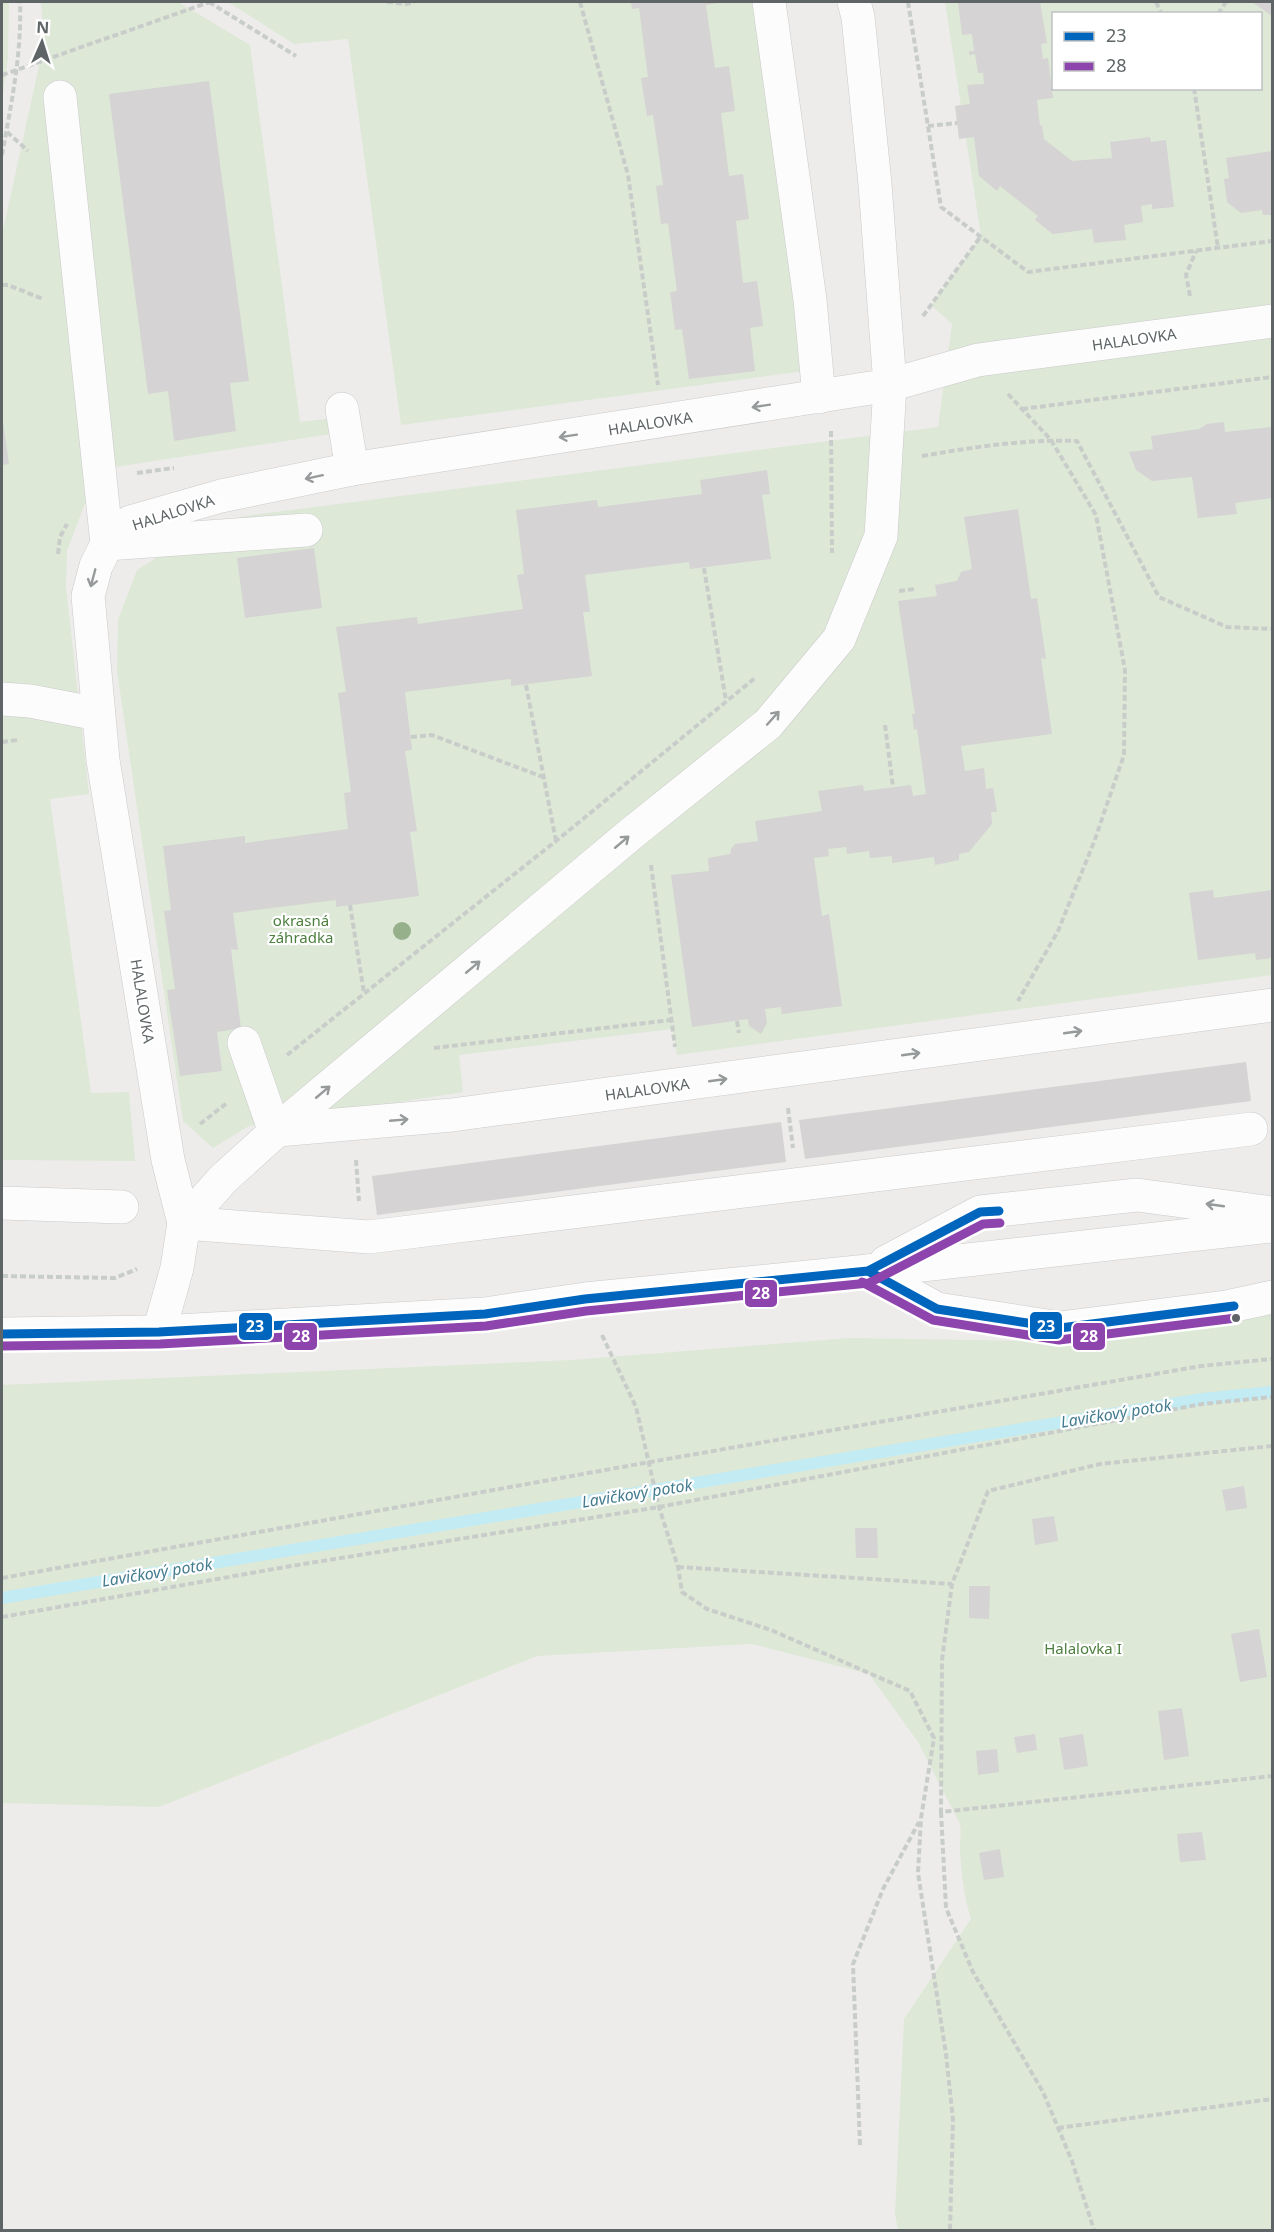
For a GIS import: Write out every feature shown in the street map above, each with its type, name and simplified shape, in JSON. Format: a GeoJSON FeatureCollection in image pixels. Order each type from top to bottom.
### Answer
{"type":"FeatureCollection","features":[{"type":"Feature","properties":{"kind":"street"},"geometry":{"type":"LineString","coordinates":[[769,2],[824,395]]}},
{"type":"Feature","properties":{"kind":"street"},"geometry":{"type":"LineString","coordinates":[[184,1222],[223,1179],[277,1131],[623,841],[768,724],[839,639],[881,536],[890,374],[858,16],[854,2]]}},
{"type":"Feature","properties":{"kind":"street"},"geometry":{"type":"LineString","coordinates":[[60,97],[107,544],[306,530]]}},
{"type":"Feature","properties":{"kind":"street","name":"HALALOVKA"},"geometry":{"type":"LineString","coordinates":[[159,1332],[177,1268],[184,1222],[167,1150],[103,760],[88,596],[96,566],[107,544],[130,522],[221,496],[352,469],[824,395],[890,374],[1272,321]]}},
{"type":"Feature","properties":{"kind":"street"},"geometry":{"type":"LineString","coordinates":[[342,409],[352,469]]}},
{"type":"Feature","properties":{"kind":"street"},"geometry":{"type":"LineString","coordinates":[[2,699],[30,701],[98,714]]}},
{"type":"Feature","properties":{"kind":"street","name":"HALALOVKA"},"geometry":{"type":"LineString","coordinates":[[277,1131],[452,1115],[1272,1005]]}},
{"type":"Feature","properties":{"kind":"street"},"geometry":{"type":"LineString","coordinates":[[244,1043],[277,1131]]}},
{"type":"Feature","properties":{"kind":"street"},"geometry":{"type":"LineString","coordinates":[[184,1222],[369,1237],[1251,1129]]}},
{"type":"Feature","properties":{"kind":"street"},"geometry":{"type":"LineString","coordinates":[[868,1271],[980,1212],[1137,1195],[1272,1213]]}},
{"type":"Feature","properties":{"kind":"street"},"geometry":{"type":"LineString","coordinates":[[2,1203],[122,1207]]}},
{"type":"Feature","properties":{"kind":"street"},"geometry":{"type":"LineString","coordinates":[[2,1334],[159,1332],[485,1314],[585,1299],[868,1271],[1272,1226]]}},
{"type":"Feature","properties":{"kind":"street"},"geometry":{"type":"LineString","coordinates":[[868,1271],[937,1309],[1059,1328],[1226,1307],[1272,1297]]}},
{"type":"Feature","properties":{"kind":"path"},"geometry":{"type":"LineString","coordinates":[[2,155],[14,93],[21,19],[20,2]]}},
{"type":"Feature","properties":{"kind":"path"},"geometry":{"type":"LineString","coordinates":[[2,75],[209,2],[296,56]]}},
{"type":"Feature","properties":{"kind":"path"},"geometry":{"type":"LineString","coordinates":[[387,2],[406,4],[414,2]]}},
{"type":"Feature","properties":{"kind":"path"},"geometry":{"type":"LineString","coordinates":[[580,2],[628,175],[659,390]]}},
{"type":"Feature","properties":{"kind":"path"},"geometry":{"type":"LineString","coordinates":[[908,2],[941,207],[1028,272],[1272,242]]}},
{"type":"Feature","properties":{"kind":"path"},"geometry":{"type":"LineString","coordinates":[[1194,90],[1218,248]]}},
{"type":"Feature","properties":{"kind":"path"},"geometry":{"type":"LineString","coordinates":[[928,126],[957,123]]}},
{"type":"Feature","properties":{"kind":"path"},"geometry":{"type":"LineString","coordinates":[[890,374],[981,236]]}},
{"type":"Feature","properties":{"kind":"path"},"geometry":{"type":"LineString","coordinates":[[1196,251],[1186,275],[1196,330]]}},
{"type":"Feature","properties":{"kind":"path"},"geometry":{"type":"LineString","coordinates":[[978,360],[1051,440],[1096,515],[1125,670],[1124,755],[1094,842],[1058,931],[1013,1010],[1015,1040]]}},
{"type":"Feature","properties":{"kind":"path"},"geometry":{"type":"LineString","coordinates":[[1022,409],[1272,377]]}},
{"type":"Feature","properties":{"kind":"path"},"geometry":{"type":"LineString","coordinates":[[824,395],[832,453],[832,554]]}},
{"type":"Feature","properties":{"kind":"path"},"geometry":{"type":"LineString","coordinates":[[915,458],[987,445],[1051,440],[1077,441],[1159,597],[1227,627],[1272,629]]}},
{"type":"Feature","properties":{"kind":"path"},"geometry":{"type":"LineString","coordinates":[[100,479],[183,467]]}},
{"type":"Feature","properties":{"kind":"path"},"geometry":{"type":"LineString","coordinates":[[57,559],[60,537],[70,517]]}},
{"type":"Feature","properties":{"kind":"path"},"geometry":{"type":"LineString","coordinates":[[704,568],[726,702]]}},
{"type":"Feature","properties":{"kind":"path"},"geometry":{"type":"LineString","coordinates":[[893,591],[915,589]]}},
{"type":"Feature","properties":{"kind":"path"},"geometry":{"type":"LineString","coordinates":[[167,1150],[556,841],[759,674]]}},
{"type":"Feature","properties":{"kind":"path"},"geometry":{"type":"LineString","coordinates":[[526,685],[556,841]]}},
{"type":"Feature","properties":{"kind":"path"},"geometry":{"type":"LineString","coordinates":[[885,725],[893,787]]}},
{"type":"Feature","properties":{"kind":"path"},"geometry":{"type":"LineString","coordinates":[[411,737],[432,735],[543,777]]}},
{"type":"Feature","properties":{"kind":"path"},"geometry":{"type":"LineString","coordinates":[[651,862],[676,1055]]}},
{"type":"Feature","properties":{"kind":"path"},"geometry":{"type":"LineString","coordinates":[[350,905],[364,993]]}},
{"type":"Feature","properties":{"kind":"path"},"geometry":{"type":"LineString","coordinates":[[424,1049],[671,1020]]}},
{"type":"Feature","properties":{"kind":"path"},"geometry":{"type":"LineString","coordinates":[[737,1021],[739,1033]]}},
{"type":"Feature","properties":{"kind":"path"},"geometry":{"type":"LineString","coordinates":[[789,1122],[793,1151]]}},
{"type":"Feature","properties":{"kind":"path"},"geometry":{"type":"LineString","coordinates":[[353,1124],[362,1236]]}},
{"type":"Feature","properties":{"kind":"path"},"geometry":{"type":"LineString","coordinates":[[2,1276],[115,1278],[139,1268]]}},
{"type":"Feature","properties":{"kind":"path"},"geometry":{"type":"LineString","coordinates":[[585,1299],[636,1407],[659,1507],[678,1567],[682,1592],[707,1609],[771,1630],[910,1690],[934,1738],[921,1818],[918,1873],[946,2054],[953,2120],[951,2230]]}},
{"type":"Feature","properties":{"kind":"path"},"geometry":{"type":"LineString","coordinates":[[2,1578],[1201,1366],[1272,1359]]}},
{"type":"Feature","properties":{"kind":"path"},"geometry":{"type":"LineString","coordinates":[[2,1617],[291,1566],[659,1507],[1202,1404],[1272,1397]]}},
{"type":"Feature","properties":{"kind":"path"},"geometry":{"type":"LineString","coordinates":[[1094,2230],[1072,2161],[1043,2092],[973,1972],[946,1908],[941,1812],[942,1660],[952,1584],[988,1491],[1100,1464],[1272,1446]]}},
{"type":"Feature","properties":{"kind":"path"},"geometry":{"type":"LineString","coordinates":[[678,1567],[952,1584]]}},
{"type":"Feature","properties":{"kind":"path"},"geometry":{"type":"LineString","coordinates":[[941,1812],[1272,1776]]}},
{"type":"Feature","properties":{"kind":"path"},"geometry":{"type":"LineString","coordinates":[[860,2145],[853,1964],[883,1889],[921,1818]]}},
{"type":"Feature","properties":{"kind":"path"},"geometry":{"type":"LineString","coordinates":[[1058,2128],[1272,2099]]}},
{"type":"Feature","properties":{"kind":"green space"},"geometry":{"type":"Polygon","coordinates":[[[2,2],[9,2],[8,57],[2,102],[2,2]]]}},
{"type":"Feature","properties":{"kind":"green space"},"geometry":{"type":"Polygon","coordinates":[[[41,2],[178,2],[250,45],[300,422],[335,418],[338,433],[89,471],[87,498],[67,551],[66,587],[89,794],[50,799],[91,1093],[129,1092],[135,1161],[2,1160],[2,235],[44,43],[41,2]]]}},
{"type":"Feature","properties":{"kind":"green space"},"geometry":{"type":"Polygon","coordinates":[[[228,2],[755,2],[805,371],[401,425],[348,39],[294,44],[228,2]]]}},
{"type":"Feature","properties":{"kind":"green space","name":"okrasná záhradka"},"geometry":{"type":"Polygon","coordinates":[[[945,2],[1272,2],[1272,975],[677,1055],[672,1029],[459,1055],[463,1092],[249,1126],[213,1148],[183,1121],[117,671],[118,620],[137,570],[194,534],[244,516],[938,427],[952,324],[931,305],[981,236],[945,2]]]}},
{"type":"Feature","properties":{"kind":"green space","name":"Halalovka I"},"geometry":{"type":"Polygon","coordinates":[[[1272,1309],[1272,2230],[898,2230],[895,2214],[904,2019],[971,1919],[963,1878],[960,1824],[918,1742],[869,1674],[752,1644],[537,1656],[159,1807],[2,1803],[2,1385],[572,1360],[849,1338],[1085,1342],[1248,1319],[1272,1309]]]}},
{"type":"Feature","properties":{"kind":"building"},"geometry":{"type":"Polygon","coordinates":[[[631,2],[724,2],[706,5],[715,68],[729,66],[735,111],[721,113],[729,176],[743,174],[749,219],[736,221],[743,283],[757,281],[763,326],[750,328],[755,371],[689,379],[682,329],[675,330],[670,292],[677,291],[668,223],[661,224],[656,186],[663,185],[653,115],[647,116],[641,78],[648,77],[639,8],[632,9],[631,2]]]}},
{"type":"Feature","properties":{"kind":"building"},"geometry":{"type":"Polygon","coordinates":[[[958,2],[1040,2],[1047,43],[1041,44],[1043,59],[1048,58],[1053,98],[1037,100],[1044,139],[1072,161],[1112,158],[1110,142],[1150,137],[1151,142],[1166,140],[1174,207],[1152,209],[1152,204],[1141,206],[1143,222],[1124,225],[1126,240],[1094,243],[1092,229],[1053,234],[1035,220],[1038,216],[1000,186],[997,191],[979,176],[974,137],[959,139],[955,106],[970,104],[967,85],[984,84],[983,73],[978,73],[975,54],[969,55],[969,51],[974,51],[972,34],[962,35],[958,2]]]}},
{"type":"Feature","properties":{"kind":"building"},"geometry":{"type":"Polygon","coordinates":[[[1252,2],[1272,2],[1272,16],[1265,11],[1252,2]]]}},
{"type":"Feature","properties":{"kind":"building"},"geometry":{"type":"Polygon","coordinates":[[[209,81],[249,381],[230,383],[236,431],[174,441],[168,391],[148,394],[109,94],[209,81]]]}},
{"type":"Feature","properties":{"kind":"building"},"geometry":{"type":"Polygon","coordinates":[[[1272,151],[1272,215],[1263,215],[1262,210],[1241,213],[1227,202],[1224,179],[1229,178],[1226,158],[1272,151]]]}},
{"type":"Feature","properties":{"kind":"building"},"geometry":{"type":"Polygon","coordinates":[[[2,415],[9,464],[2,465],[2,415]]]}},
{"type":"Feature","properties":{"kind":"building"},"geometry":{"type":"Polygon","coordinates":[[[1224,422],[1225,432],[1272,427],[1272,498],[1235,503],[1237,514],[1198,518],[1192,477],[1152,481],[1136,470],[1129,452],[1153,449],[1151,436],[1199,429],[1207,424],[1224,422]]]}},
{"type":"Feature","properties":{"kind":"building"},"geometry":{"type":"Polygon","coordinates":[[[767,470],[770,494],[762,495],[771,559],[690,569],[689,562],[585,575],[590,612],[583,612],[592,676],[511,686],[511,679],[405,692],[412,750],[405,751],[417,831],[410,832],[419,896],[336,907],[336,900],[233,913],[238,950],[231,949],[241,1028],[217,1032],[222,1071],[180,1076],[167,990],[175,989],[164,911],[171,910],[163,846],[245,836],[245,843],[348,829],[344,793],[351,792],[338,693],[346,692],[336,627],[417,617],[418,624],[523,609],[517,575],[524,574],[516,510],[597,500],[598,507],[702,494],[700,480],[767,470]]]}},
{"type":"Feature","properties":{"kind":"building"},"geometry":{"type":"Polygon","coordinates":[[[1018,509],[1031,599],[1037,598],[1046,659],[1041,658],[1052,734],[961,746],[965,771],[984,768],[986,789],[993,788],[997,812],[991,812],[992,824],[969,852],[959,854],[959,860],[935,865],[934,857],[892,863],[892,856],[870,858],[869,851],[847,854],[846,847],[828,849],[829,856],[814,858],[822,916],[829,914],[842,1006],[782,1014],[781,1007],[765,1009],[767,1023],[761,1034],[749,1026],[748,1019],[692,1027],[671,875],[709,871],[708,858],[730,854],[735,844],[758,841],[755,821],[822,811],[818,791],[863,785],[864,791],[911,785],[913,796],[926,794],[917,729],[914,730],[912,714],[915,714],[898,601],[937,596],[935,585],[957,581],[961,572],[972,569],[964,517],[1018,509]]]}},
{"type":"Feature","properties":{"kind":"building"},"geometry":{"type":"Polygon","coordinates":[[[314,548],[322,608],[245,618],[237,558],[314,548]]]}},
{"type":"Feature","properties":{"kind":"building"},"geometry":{"type":"Polygon","coordinates":[[[1213,890],[1214,898],[1272,890],[1272,958],[1256,960],[1255,953],[1198,960],[1189,893],[1213,890]]]}},
{"type":"Feature","properties":{"kind":"building"},"geometry":{"type":"Polygon","coordinates":[[[1246,1062],[1251,1101],[805,1159],[799,1120],[1246,1062]]]}},
{"type":"Feature","properties":{"kind":"building"},"geometry":{"type":"Polygon","coordinates":[[[781,1122],[786,1162],[377,1215],[372,1176],[781,1122]]]}},
{"type":"Feature","properties":{"kind":"building"},"geometry":{"type":"Polygon","coordinates":[[[1244,1486],[1247,1508],[1226,1511],[1222,1490],[1244,1486]]]}},
{"type":"Feature","properties":{"kind":"building"},"geometry":{"type":"Polygon","coordinates":[[[1054,1516],[1058,1541],[1035,1545],[1032,1519],[1054,1516]]]}},
{"type":"Feature","properties":{"kind":"building"},"geometry":{"type":"Polygon","coordinates":[[[855,1528],[877,1528],[878,1558],[856,1558],[855,1528]]]}},
{"type":"Feature","properties":{"kind":"building"},"geometry":{"type":"Polygon","coordinates":[[[969,1586],[990,1586],[989,1619],[969,1618],[969,1586]]]}},
{"type":"Feature","properties":{"kind":"building"},"geometry":{"type":"Polygon","coordinates":[[[1259,1629],[1267,1677],[1240,1682],[1231,1634],[1259,1629]]]}},
{"type":"Feature","properties":{"kind":"building"},"geometry":{"type":"Polygon","coordinates":[[[1182,1708],[1189,1756],[1164,1760],[1158,1711],[1182,1708]]]}},
{"type":"Feature","properties":{"kind":"building"},"geometry":{"type":"Polygon","coordinates":[[[1035,1734],[1037,1750],[1017,1753],[1014,1737],[1035,1734]]]}},
{"type":"Feature","properties":{"kind":"building"},"geometry":{"type":"Polygon","coordinates":[[[1083,1734],[1088,1766],[1064,1770],[1059,1738],[1083,1734]]]}},
{"type":"Feature","properties":{"kind":"building"},"geometry":{"type":"Polygon","coordinates":[[[997,1749],[999,1772],[978,1775],[976,1751],[997,1749]]]}},
{"type":"Feature","properties":{"kind":"building"},"geometry":{"type":"Polygon","coordinates":[[[1202,1832],[1206,1860],[1180,1862],[1177,1834],[1202,1832]]]}},
{"type":"Feature","properties":{"kind":"building"},"geometry":{"type":"Polygon","coordinates":[[[1000,1849],[1004,1877],[984,1880],[979,1853],[1000,1849]]]}},
{"type":"Feature","properties":{"kind":"waterway","name":"Lavičkový potok"},"geometry":{"type":"LineString","coordinates":[[2,1598],[1202,1399],[1272,1392]]}},
{"type":"Feature","properties":{"kind":"transit line","name":"23"},"geometry":{"type":"LineString","coordinates":[[2,1334],[159,1332],[485,1314],[585,1299],[868,1271],[980,1212],[999,1211]]}},
{"type":"Feature","properties":{"kind":"transit line","name":"28"},"geometry":{"type":"LineString","coordinates":[[2,1346],[160,1344],[486,1326],[586,1311],[869,1283],[983,1224],[1000,1223]]}},
{"type":"Feature","properties":{"kind":"transit line","name":"23"},"geometry":{"type":"LineString","coordinates":[[868,1271],[937,1309],[1060,1328],[1234,1306]]}},
{"type":"Feature","properties":{"kind":"transit line","name":"28"},"geometry":{"type":"LineString","coordinates":[[862,1282],[933,1320],[1059,1340],[1236,1318]]}}]}
